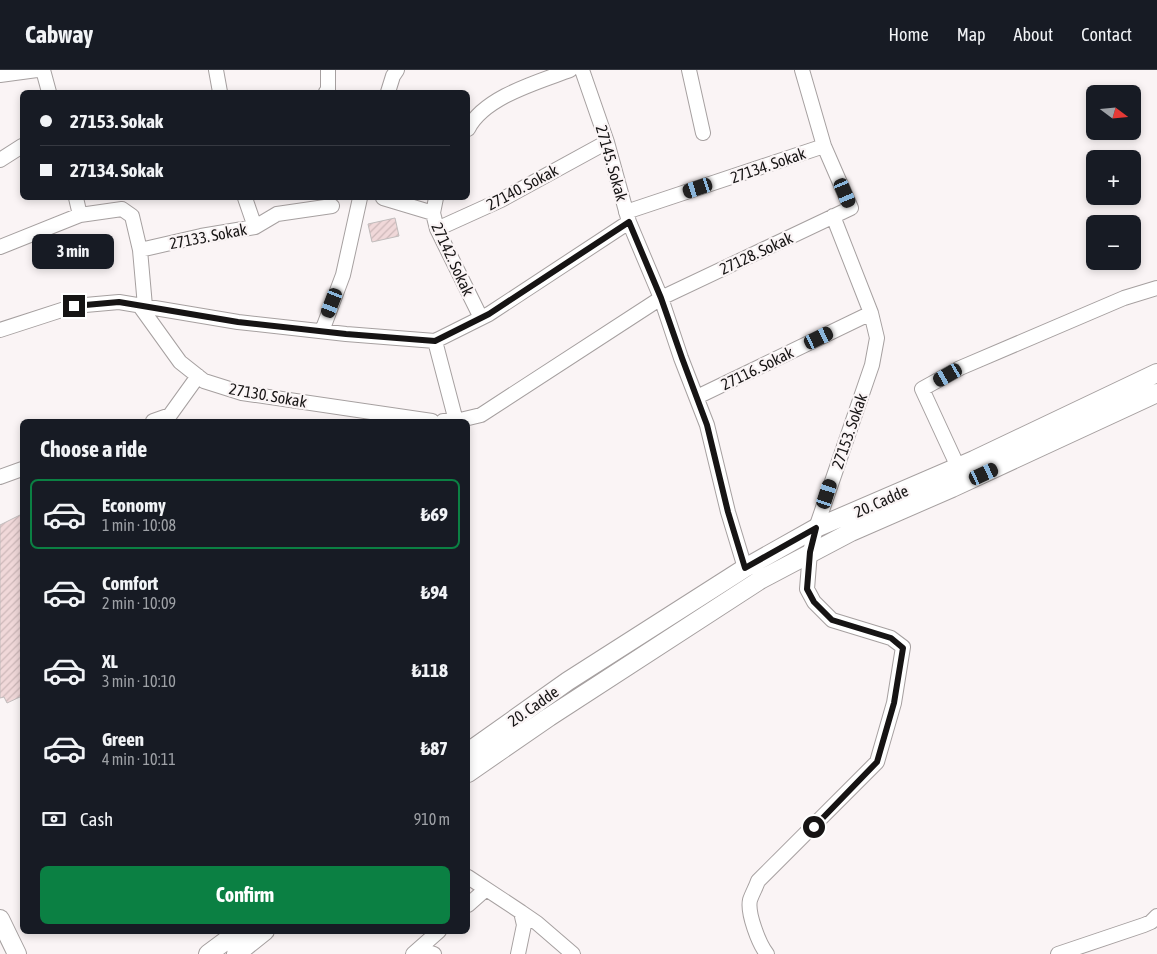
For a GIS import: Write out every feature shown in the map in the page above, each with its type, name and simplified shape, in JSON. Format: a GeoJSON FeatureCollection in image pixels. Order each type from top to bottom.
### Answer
{"type":"FeatureCollection","features":[{"type":"Feature","properties":{"kind":"main road","name":"20. Cadde"},"geometry":{"type":"LineString","coordinates":[[470,751],[568,681],[745,568],[816,528],[958,467],[1157,373]]}},
{"type":"Feature","properties":{"kind":"main road"},"geometry":{"type":"LineString","coordinates":[[470,772],[672,636],[760,580],[810,552],[1157,393]]}},
{"type":"Feature","properties":{"kind":"main road"},"geometry":{"type":"LineString","coordinates":[[0,919],[16,954]]}},
{"type":"Feature","properties":{"kind":"main road"},"geometry":{"type":"LineString","coordinates":[[208,954],[235,934]]}},
{"type":"Feature","properties":{"kind":"main road"},"geometry":{"type":"LineString","coordinates":[[236,954],[261,934]]}},
{"type":"Feature","properties":{"kind":"street"},"geometry":{"type":"LineString","coordinates":[[0,75],[36,70]]}},
{"type":"Feature","properties":{"kind":"street"},"geometry":{"type":"LineString","coordinates":[[43,70],[48,90]]}},
{"type":"Feature","properties":{"kind":"street"},"geometry":{"type":"LineString","coordinates":[[216,70],[220,90]]}},
{"type":"Feature","properties":{"kind":"street"},"geometry":{"type":"LineString","coordinates":[[328,70],[328,90]]}},
{"type":"Feature","properties":{"kind":"street"},"geometry":{"type":"LineString","coordinates":[[389,90],[397,70]]}},
{"type":"Feature","properties":{"kind":"street"},"geometry":{"type":"LineString","coordinates":[[470,124],[489,105],[523,88],[570,70]]}},
{"type":"Feature","properties":{"kind":"street","name":"27145. Sokak"},"geometry":{"type":"LineString","coordinates":[[582,70],[607,142],[627,217],[661,298],[707,425],[728,512],[745,568]]}},
{"type":"Feature","properties":{"kind":"street"},"geometry":{"type":"LineString","coordinates":[[688,70],[703,133]]}},
{"type":"Feature","properties":{"kind":"street"},"geometry":{"type":"LineString","coordinates":[[802,70],[824,146]]}},
{"type":"Feature","properties":{"kind":"street","name":"27140. Sokak"},"geometry":{"type":"LineString","coordinates":[[436,229],[501,200],[607,142]]}},
{"type":"Feature","properties":{"kind":"street","name":"27128. Sokak"},"geometry":{"type":"LineString","coordinates":[[661,298],[851,208],[824,146]]}},
{"type":"Feature","properties":{"kind":"street","name":"27134. Sokak"},"geometry":{"type":"LineString","coordinates":[[435,341],[481,318],[627,217],[824,146]]}},
{"type":"Feature","properties":{"kind":"street"},"geometry":{"type":"LineString","coordinates":[[0,160],[20,147]]}},
{"type":"Feature","properties":{"kind":"street"},"geometry":{"type":"LineString","coordinates":[[76,200],[80,214]]}},
{"type":"Feature","properties":{"kind":"street"},"geometry":{"type":"LineString","coordinates":[[246,200],[255,227]]}},
{"type":"Feature","properties":{"kind":"street"},"geometry":{"type":"LineString","coordinates":[[322,332],[343,275],[360,200]]}},
{"type":"Feature","properties":{"kind":"street"},"geometry":{"type":"LineString","coordinates":[[390,200],[433,213]]}},
{"type":"Feature","properties":{"kind":"street","name":"27142. Sokak"},"geometry":{"type":"LineString","coordinates":[[436,200],[433,213],[436,229],[481,318]]}},
{"type":"Feature","properties":{"kind":"street","name":"27133. Sokak"},"geometry":{"type":"LineString","coordinates":[[140,250],[201,236],[255,227],[278,214],[332,206]]}},
{"type":"Feature","properties":{"kind":"street"},"geometry":{"type":"LineString","coordinates":[[0,247],[80,214],[122,209],[132,216],[140,250],[142,306]]}},
{"type":"Feature","properties":{"kind":"street","name":"27153. Sokak"},"geometry":{"type":"LineString","coordinates":[[767,954],[754,928],[750,902],[758,881],[877,762],[894,703],[903,648],[891,638],[832,620],[814,602],[807,589],[810,552],[816,528],[872,365],[877,338],[871,313],[833,216]]}},
{"type":"Feature","properties":{"kind":"street"},"geometry":{"type":"LineString","coordinates":[[958,467],[922,389],[960,368],[1124,298],[1157,288]]}},
{"type":"Feature","properties":{"kind":"street"},"geometry":{"type":"LineString","coordinates":[[464,419],[481,415],[661,298]]}},
{"type":"Feature","properties":{"kind":"street"},"geometry":{"type":"LineString","coordinates":[[0,329],[74,306],[119,302],[238,322],[322,332],[435,341],[455,419]]}},
{"type":"Feature","properties":{"kind":"street","name":"27130. Sokak"},"geometry":{"type":"LineString","coordinates":[[142,306],[180,362],[204,381],[242,393],[418,419]]}},
{"type":"Feature","properties":{"kind":"street","name":"27116. Sokak"},"geometry":{"type":"LineString","coordinates":[[697,397],[871,313]]}},
{"type":"Feature","properties":{"kind":"street"},"geometry":{"type":"LineString","coordinates":[[158,419],[170,415],[198,376]]}},
{"type":"Feature","properties":{"kind":"street"},"geometry":{"type":"LineString","coordinates":[[0,477],[20,469]]}},
{"type":"Feature","properties":{"kind":"street"},"geometry":{"type":"LineString","coordinates":[[470,878],[521,912],[573,954]]}},
{"type":"Feature","properties":{"kind":"street"},"geometry":{"type":"LineString","coordinates":[[470,903],[486,889]]}},
{"type":"Feature","properties":{"kind":"street"},"geometry":{"type":"LineString","coordinates":[[518,954],[524,926],[521,912]]}},
{"type":"Feature","properties":{"kind":"street"},"geometry":{"type":"LineString","coordinates":[[1058,954],[1152,922],[1157,916]]}},
{"type":"Feature","properties":{"kind":"street"},"geometry":{"type":"LineString","coordinates":[[416,951],[436,934]]}},
{"type":"Feature","properties":{"kind":"street"},"geometry":{"type":"LineString","coordinates":[[416,951],[434,954]]}},
{"type":"Feature","properties":{"kind":"building"},"geometry":{"type":"Polygon","coordinates":[[[395,218],[399,236],[372,242],[368,224],[395,218]]]}},
{"type":"Feature","properties":{"kind":"building"},"geometry":{"type":"Polygon","coordinates":[[[20,515],[20,697],[7,703],[4,697],[0,698],[0,525],[20,515]]]}},
{"type":"Feature","properties":{"kind":"route"},"geometry":{"type":"LineString","coordinates":[[74,306],[119,302],[238,322],[346,334],[435,341],[489,314],[629,222],[661,298],[707,425],[728,512],[745,568],[816,528],[810,552],[807,589],[814,602],[832,620],[891,638],[903,648],[894,703],[877,762],[814,827]]}}]}
